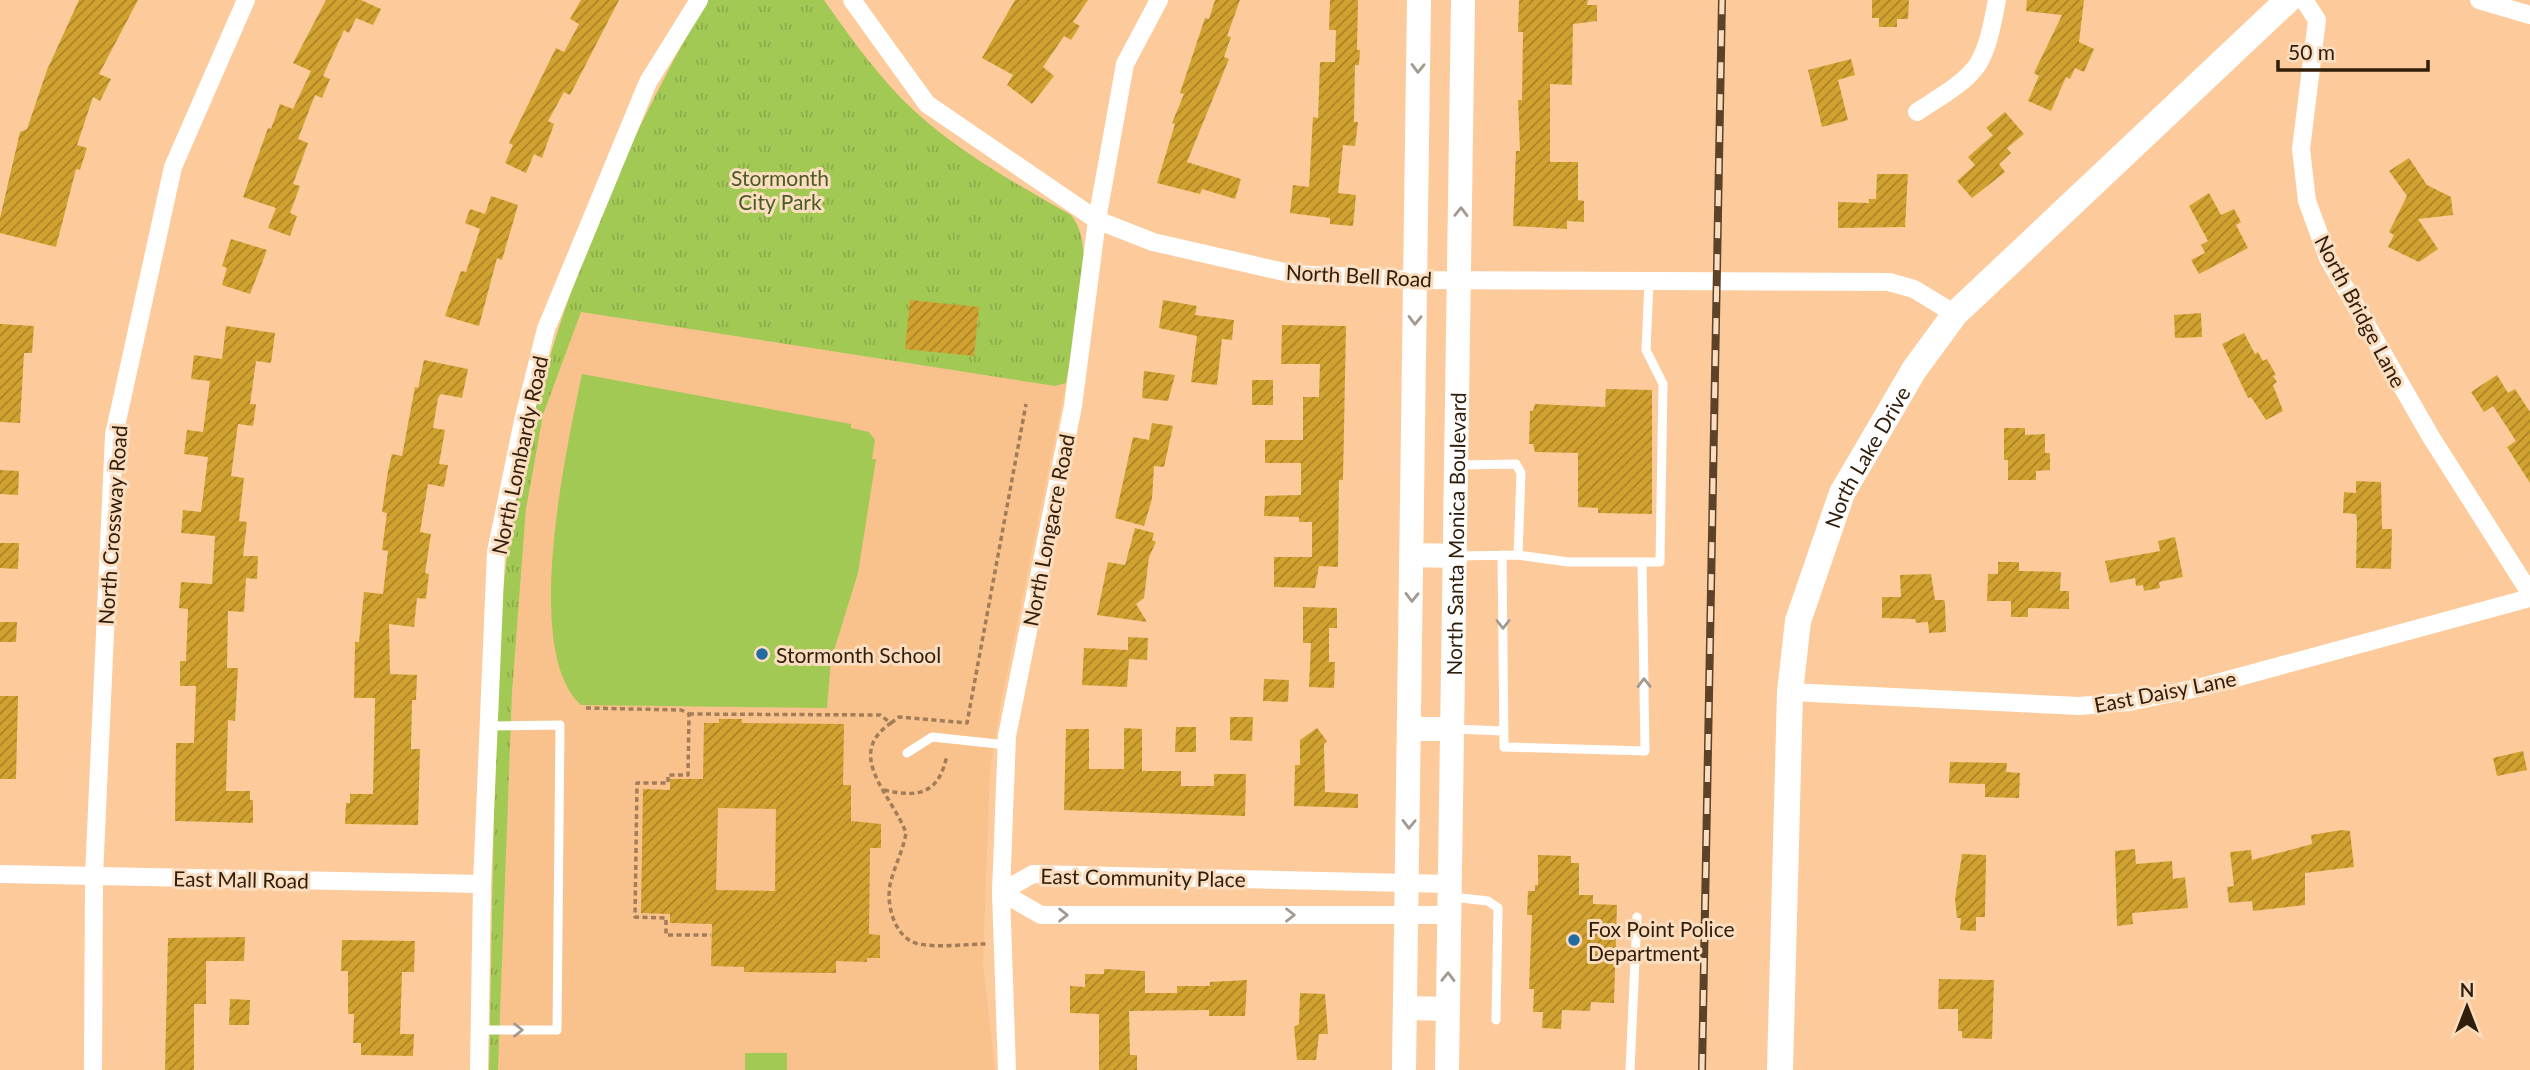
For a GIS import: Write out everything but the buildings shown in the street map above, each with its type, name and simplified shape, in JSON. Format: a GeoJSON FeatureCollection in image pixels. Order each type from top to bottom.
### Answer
{"type":"FeatureCollection","features":[{"type":"Feature","properties":{"kind":"main road","name":"North Lake Drive"},"geometry":{"type":"LineString","coordinates":[[1780,1070],[1790,692],[1798,621],[1842,493],[1906,382],[1955,314],[2288,0]]}},
{"type":"Feature","properties":{"kind":"street","name":"North Crossway Road"},"geometry":{"type":"LineString","coordinates":[[93,1070],[94,876],[114,435],[173,167],[246,0]]}},
{"type":"Feature","properties":{"kind":"street","name":"North Lombardy Road"},"geometry":{"type":"LineString","coordinates":[[480,1070],[478,1030],[482,884],[496,552],[523,421],[546,329],[648,82],[699,0]]}},
{"type":"Feature","properties":{"kind":"street","name":"North Bell Road"},"geometry":{"type":"LineString","coordinates":[[852,0],[928,104],[1097,220],[1153,242],[1293,274],[1416,280],[1889,282],[1914,289],[1955,314]]}},
{"type":"Feature","properties":{"kind":"street","name":"North Longacre Road"},"geometry":{"type":"LineString","coordinates":[[1007,1070],[1001,892],[1007,746],[1073,407],[1097,220],[1125,64],[1159,0]]}},
{"type":"Feature","properties":{"kind":"street","name":"North Santa Monica Boulevard"},"geometry":{"type":"LineString","coordinates":[[1404,1070],[1419,0]]}},
{"type":"Feature","properties":{"kind":"street","name":"North Santa Monica Boulevard"},"geometry":{"type":"LineString","coordinates":[[1447,1070],[1463,0]]}},
{"type":"Feature","properties":{"kind":"street"},"geometry":{"type":"LineString","coordinates":[[1917,112],[1953,87],[1978,64],[1993,24],[1997,0]]}},
{"type":"Feature","properties":{"kind":"street","name":"North Bridge Lane"},"geometry":{"type":"LineString","coordinates":[[2304,0],[2317,20],[2301,149],[2307,201],[2328,258],[2431,437],[2530,593]]}},
{"type":"Feature","properties":{"kind":"street"},"geometry":{"type":"LineString","coordinates":[[2479,0],[2530,15]]}},
{"type":"Feature","properties":{"kind":"street"},"geometry":{"type":"LineString","coordinates":[[1412,555],[1456,556]]}},
{"type":"Feature","properties":{"kind":"street","name":"East Daisy Lane"},"geometry":{"type":"LineString","coordinates":[[1790,692],[2079,706],[2129,702],[2202,687],[2530,598]]}},
{"type":"Feature","properties":{"kind":"street"},"geometry":{"type":"LineString","coordinates":[[1410,729],[1453,729]]}},
{"type":"Feature","properties":{"kind":"street","name":"East Mall Road"},"geometry":{"type":"LineString","coordinates":[[0,874],[482,884]]}},
{"type":"Feature","properties":{"kind":"street","name":"East Community Place"},"geometry":{"type":"LineString","coordinates":[[1001,892],[1033,874],[1408,882],[1450,899]]}},
{"type":"Feature","properties":{"kind":"street","name":"East Community Place"},"geometry":{"type":"LineString","coordinates":[[1001,892],[1041,915],[1407,914],[1450,899]]}},
{"type":"Feature","properties":{"kind":"street"},"geometry":{"type":"LineString","coordinates":[[1405,1008],[1448,1009]]}},
{"type":"Feature","properties":{"kind":"lane"},"geometry":{"type":"LineString","coordinates":[[1456,556],[1518,555],[1567,562],[1660,562],[1663,384],[1646,350],[1648,282]]}},
{"type":"Feature","properties":{"kind":"lane"},"geometry":{"type":"LineString","coordinates":[[1457,465],[1516,464],[1521,473],[1518,555]]}},
{"type":"Feature","properties":{"kind":"lane"},"geometry":{"type":"LineString","coordinates":[[1502,555],[1504,747],[1645,751],[1642,562]]}},
{"type":"Feature","properties":{"kind":"lane"},"geometry":{"type":"LineString","coordinates":[[478,1030],[557,1030],[560,725],[489,726]]}},
{"type":"Feature","properties":{"kind":"lane"},"geometry":{"type":"LineString","coordinates":[[1453,729],[1503,731]]}},
{"type":"Feature","properties":{"kind":"lane"},"geometry":{"type":"LineString","coordinates":[[907,754],[932,737],[1007,746]]}},
{"type":"Feature","properties":{"kind":"lane"},"geometry":{"type":"LineString","coordinates":[[1450,899],[1488,901],[1498,908],[1496,1020]]}},
{"type":"Feature","properties":{"kind":"lane"},"geometry":{"type":"LineString","coordinates":[[1630,1070],[1637,917]]}},
{"type":"Feature","properties":{"kind":"path"},"geometry":{"type":"LineString","coordinates":[[1002,944],[918,944],[907,938],[894,920],[888,904],[890,887],[906,833],[872,769],[869,754],[872,741],[900,717],[967,723],[1026,404]]}},
{"type":"Feature","properties":{"kind":"path"},"geometry":{"type":"LineString","coordinates":[[586,708],[681,710],[689,713],[880,715],[891,723]]}},
{"type":"Feature","properties":{"kind":"path"},"geometry":{"type":"LineString","coordinates":[[689,713],[688,775],[668,775],[668,783],[637,783],[635,917],[666,918],[666,935],[711,935]]}},
{"type":"Feature","properties":{"kind":"path"},"geometry":{"type":"LineString","coordinates":[[884,790],[912,794],[926,791],[944,771],[947,755]]}},
{"type":"Feature","properties":{"kind":"shaded area","name":"Stormonth School"},"geometry":{"type":"Polygon","coordinates":[[[581,312],[1055,386],[1066,383],[1001,702],[990,771],[983,963],[995,1070],[498,1070],[512,693],[526,509],[543,415],[581,312]]]}},
{"type":"Feature","properties":{"kind":"green space","name":"Stormonth City Park"},"geometry":{"type":"Polygon","coordinates":[[[707,0],[824,0],[857,46],[919,115],[974,157],[1071,215],[1079,231],[1084,272],[1066,383],[1055,386],[581,312],[543,415],[526,509],[512,693],[498,1070],[489,1070],[498,658],[504,580],[515,502],[546,370],[589,243],[644,119],[707,0]]]}},
{"type":"Feature","properties":{"kind":"green space"},"geometry":{"type":"Polygon","coordinates":[[[582,374],[851,424],[851,428],[869,432],[875,440],[872,459],[876,459],[858,573],[831,660],[827,708],[581,705],[563,678],[554,641],[551,596],[559,497],[582,374]]]}},
{"type":"Feature","properties":{"kind":"green space"},"geometry":{"type":"Polygon","coordinates":[[[745,1053],[787,1053],[787,1070],[745,1070],[745,1053]]]}},
{"type":"Feature","properties":{"kind":"railway"},"geometry":{"type":"LineString","coordinates":[[1702,1070],[1722,0]]}},
{"type":"Feature","properties":{"kind":"place","name":"Stormonth School"},"geometry":{"type":"Point","coordinates":[762,654]}},
{"type":"Feature","properties":{"kind":"place","name":"Fox Point Police Department"},"geometry":{"type":"Point","coordinates":[1574,940]}}]}
